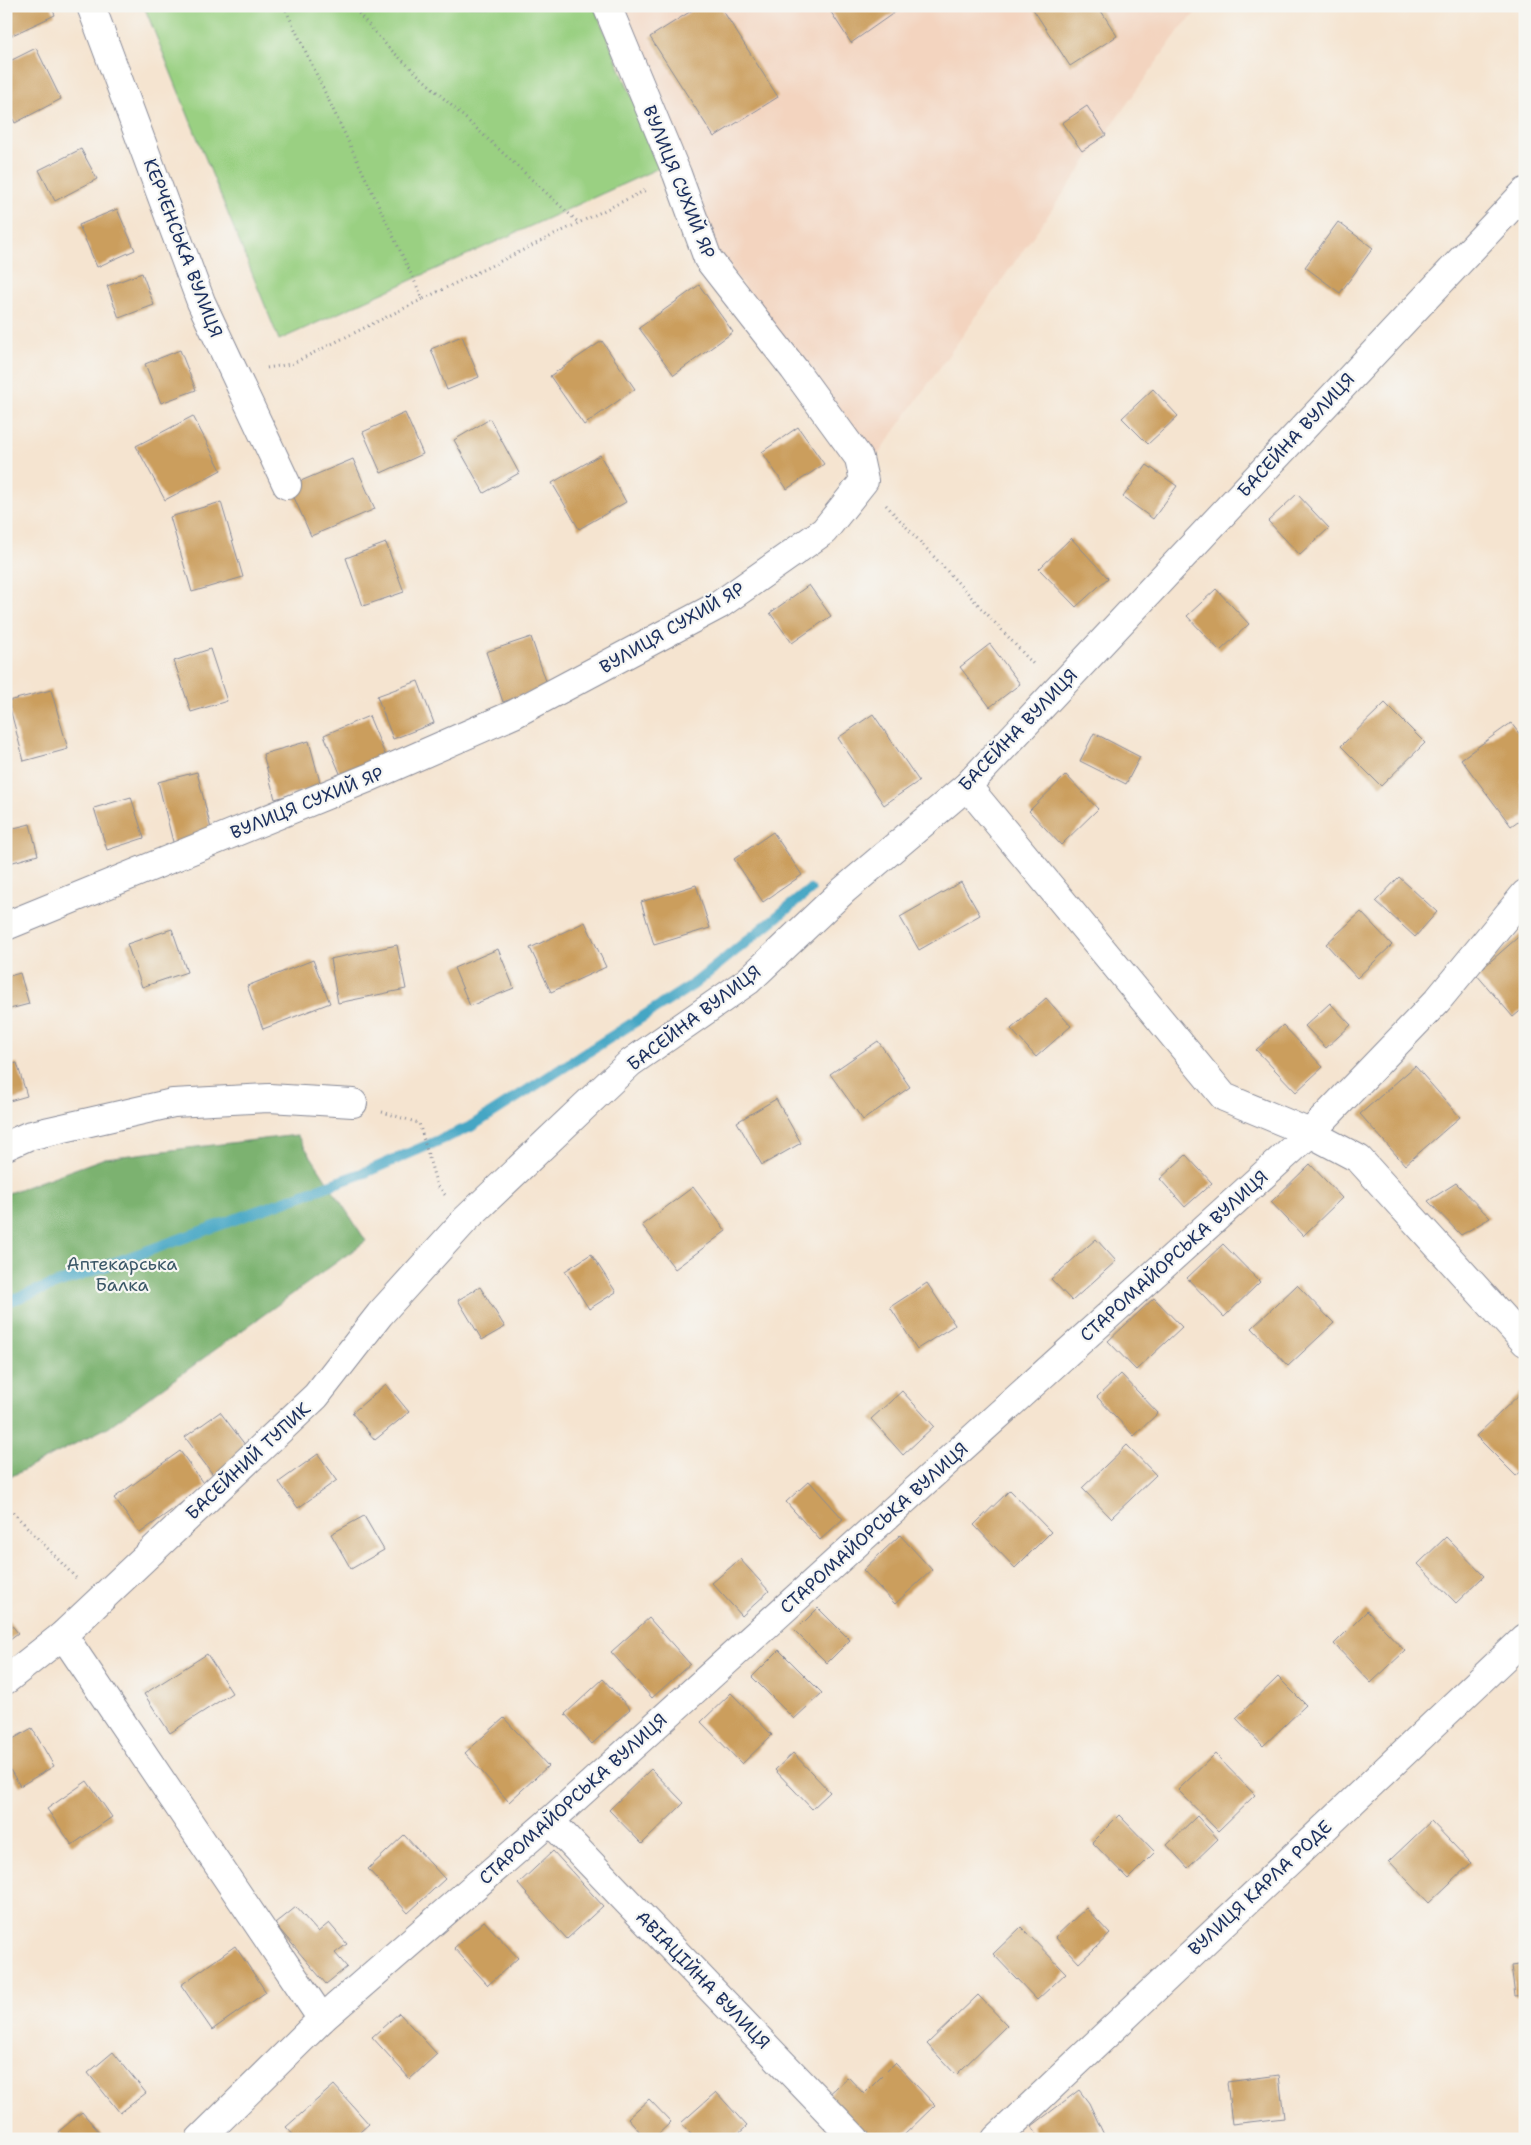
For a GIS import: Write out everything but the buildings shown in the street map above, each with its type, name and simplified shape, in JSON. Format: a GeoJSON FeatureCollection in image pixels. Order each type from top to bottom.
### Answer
{"type":"FeatureCollection","features":[{"type":"Feature","properties":{"kind":"street","name":"КЕРЧЕНСЬКА ВУЛИЦЯ"},"geometry":{"type":"LineString","coordinates":[[91,6],[201,302],[288,485]]}},
{"type":"Feature","properties":{"kind":"street","name":"ВУЛИЦЯ СУХИЙ ЯР"},"geometry":{"type":"LineString","coordinates":[[6,926],[360,782],[514,714],[720,605],[824,531],[864,481],[859,458],[794,369],[708,259],[677,174],[607,6]]}},
{"type":"Feature","properties":{"kind":"street","name":"БАСЕЙНА ВУЛИЦЯ"},"geometry":{"type":"LineString","coordinates":[[466,1218],[630,1063],[748,981],[844,890],[967,786],[1525,192]]}},
{"type":"Feature","properties":{"kind":"street"},"geometry":{"type":"LineString","coordinates":[[967,786],[1224,1096],[1310,1133],[1359,1159],[1525,1342]]}},
{"type":"Feature","properties":{"kind":"street","name":"СТАРОМАЙОРСЬКА ВУЛИЦЯ"},"geometry":{"type":"LineString","coordinates":[[200,2139],[322,2019],[550,1821],[1310,1133],[1437,1001],[1525,894]]}},
{"type":"Feature","properties":{"kind":"street"},"geometry":{"type":"LineString","coordinates":[[6,1146],[28,1136],[173,1103],[269,1098],[353,1103]]}},
{"type":"Feature","properties":{"kind":"street","name":"БАСЕЙНИЙ ТУПИК"},"geometry":{"type":"LineString","coordinates":[[6,1680],[63,1635],[316,1396],[380,1314],[466,1218]]}},
{"type":"Feature","properties":{"kind":"street"},"geometry":{"type":"LineString","coordinates":[[63,1635],[322,2019]]}},
{"type":"Feature","properties":{"kind":"street","name":"ВУЛИЦЯ КАРЛА РОДЕ"},"geometry":{"type":"LineString","coordinates":[[996,2139],[1525,1638]]}},
{"type":"Feature","properties":{"kind":"street","name":"АВІАЦІЙНА ВУЛИЦЯ"},"geometry":{"type":"LineString","coordinates":[[550,1821],[855,2139]]}},
{"type":"Feature","properties":{"kind":"path"},"geometry":{"type":"LineString","coordinates":[[284,6],[423,299]]}},
{"type":"Feature","properties":{"kind":"path"},"geometry":{"type":"LineString","coordinates":[[352,6],[389,48],[579,223]]}},
{"type":"Feature","properties":{"kind":"path"},"geometry":{"type":"LineString","coordinates":[[291,364],[677,174]]}},
{"type":"Feature","properties":{"kind":"path"},"geometry":{"type":"LineString","coordinates":[[864,481],[1057,690]]}},
{"type":"Feature","properties":{"kind":"path"},"geometry":{"type":"LineString","coordinates":[[419,1124],[437,1186]]}},
{"type":"Feature","properties":{"kind":"path"},"geometry":{"type":"LineString","coordinates":[[6,1505],[99,1602]]}},
{"type":"Feature","properties":{"kind":"shaded area"},"geometry":{"type":"Polygon","coordinates":[[[622,6],[1202,6],[1180,29],[877,456],[717,252],[622,6]]]}},
{"type":"Feature","properties":{"kind":"green space"},"geometry":{"type":"Polygon","coordinates":[[[144,6],[594,6],[661,167],[279,340],[144,6]]]}},
{"type":"Feature","properties":{"kind":"green space","name":"Аптекарська Балка"},"geometry":{"type":"Polygon","coordinates":[[[297,1135],[366,1241],[108,1427],[6,1479],[6,1194],[105,1158],[297,1135]]]}},
{"type":"Feature","properties":{"kind":"waterway"},"geometry":{"type":"LineString","coordinates":[[6,1302],[366,1172],[470,1127],[694,984],[810,890]]}}]}
